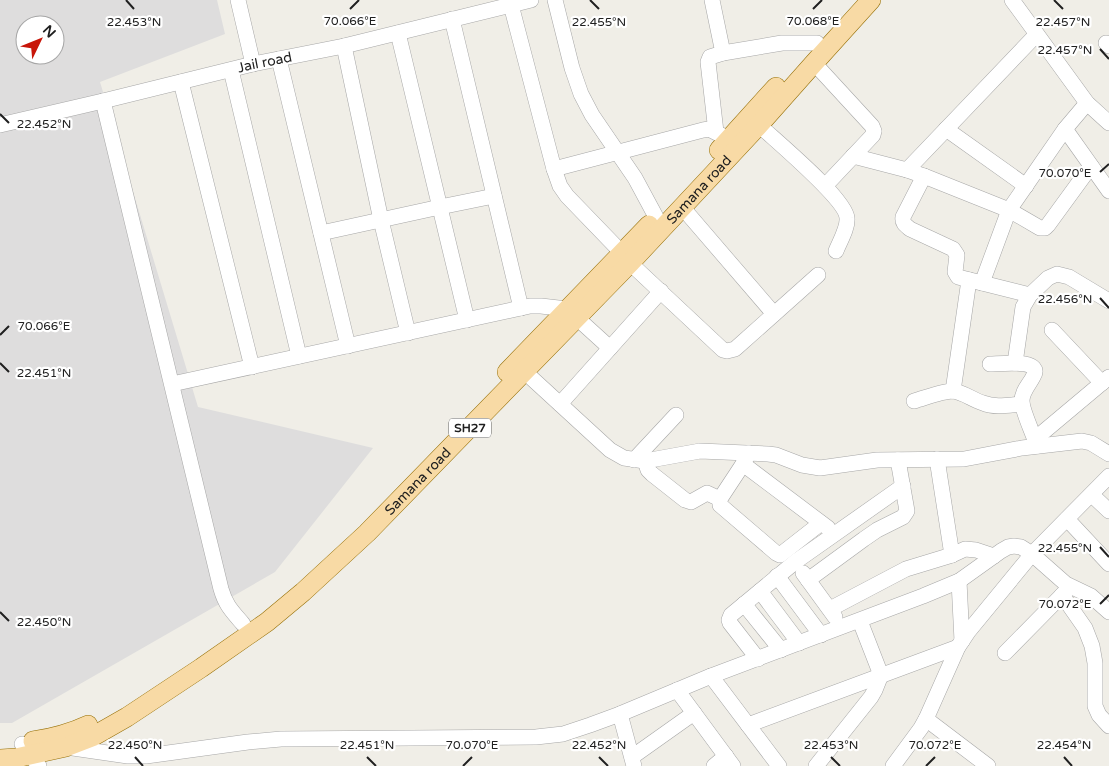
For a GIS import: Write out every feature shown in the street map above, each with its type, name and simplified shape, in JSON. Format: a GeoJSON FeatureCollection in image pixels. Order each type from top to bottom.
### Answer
{"type":"FeatureCollection","features":[{"type":"Feature","properties":{"kind":"main road","name":"Samana road"},"geometry":{"type":"LineString","coordinates":[[626,258],[656,217],[722,136],[817,43],[856,0]]}},
{"type":"Feature","properties":{"kind":"main road","name":"Samana road"},"geometry":{"type":"LineString","coordinates":[[17,755],[52,738],[77,730],[97,720],[152,686],[243,624],[277,598],[324,557],[572,314],[626,258],[682,207],[760,125],[871,0]]}},
{"type":"Feature","properties":{"kind":"main road","name":"Samana road"},"geometry":{"type":"LineString","coordinates":[[17,755],[66,747],[92,737],[127,717],[267,622],[303,592],[367,533],[525,372],[572,314]]}},
{"type":"Feature","properties":{"kind":"street"},"geometry":{"type":"LineString","coordinates":[[238,0],[253,64]]}},
{"type":"Feature","properties":{"kind":"street","name":"Jail road"},"geometry":{"type":"LineString","coordinates":[[0,125],[253,64],[344,46],[531,0]]}},
{"type":"Feature","properties":{"kind":"street"},"geometry":{"type":"LineString","coordinates":[[555,0],[572,68],[582,94],[592,115],[640,186],[656,217]]}},
{"type":"Feature","properties":{"kind":"street"},"geometry":{"type":"LineString","coordinates":[[712,0],[723,52]]}},
{"type":"Feature","properties":{"kind":"street"},"geometry":{"type":"LineString","coordinates":[[1012,0],[1086,103],[1109,123]]}},
{"type":"Feature","properties":{"kind":"street"},"geometry":{"type":"LineString","coordinates":[[511,5],[560,186],[567,196],[626,258],[723,350],[730,352],[735,349],[818,275]]}},
{"type":"Feature","properties":{"kind":"street"},"geometry":{"type":"LineString","coordinates":[[452,19],[521,308]]}},
{"type":"Feature","properties":{"kind":"street"},"geometry":{"type":"LineString","coordinates":[[398,33],[467,320]]}},
{"type":"Feature","properties":{"kind":"street"},"geometry":{"type":"LineString","coordinates":[[907,170],[1036,34]]}},
{"type":"Feature","properties":{"kind":"street"},"geometry":{"type":"LineString","coordinates":[[722,136],[708,62],[710,57],[723,52],[782,43],[817,43]]}},
{"type":"Feature","properties":{"kind":"street"},"geometry":{"type":"LineString","coordinates":[[344,46],[381,220],[408,333]]}},
{"type":"Feature","properties":{"kind":"street"},"geometry":{"type":"LineString","coordinates":[[279,59],[348,346]]}},
{"type":"Feature","properties":{"kind":"street"},"geometry":{"type":"LineString","coordinates":[[814,63],[872,126],[874,131],[873,135],[825,186]]}},
{"type":"Feature","properties":{"kind":"street"},"geometry":{"type":"LineString","coordinates":[[231,70],[299,356]]}},
{"type":"Feature","properties":{"kind":"street"},"geometry":{"type":"LineString","coordinates":[[181,82],[252,367]]}},
{"type":"Feature","properties":{"kind":"street"},"geometry":{"type":"LineString","coordinates":[[103,101],[224,601],[243,624]]}},
{"type":"Feature","properties":{"kind":"street"},"geometry":{"type":"LineString","coordinates":[[953,392],[975,281],[1009,210],[1065,129],[1086,103]]}},
{"type":"Feature","properties":{"kind":"street"},"geometry":{"type":"LineString","coordinates":[[760,125],[825,186],[847,213],[848,220],[836,251]]}},
{"type":"Feature","properties":{"kind":"street"},"geometry":{"type":"LineString","coordinates":[[554,168],[703,130],[709,129],[722,136]]}},
{"type":"Feature","properties":{"kind":"street"},"geometry":{"type":"LineString","coordinates":[[946,129],[1026,186]]}},
{"type":"Feature","properties":{"kind":"street"},"geometry":{"type":"LineString","coordinates":[[1065,129],[1109,191]]}},
{"type":"Feature","properties":{"kind":"street"},"geometry":{"type":"LineString","coordinates":[[853,156],[924,176],[1009,210],[1037,227],[1050,230],[1048,225],[1091,166]]}},
{"type":"Feature","properties":{"kind":"street"},"geometry":{"type":"LineString","coordinates":[[924,176],[903,217],[904,225],[953,249],[957,255],[955,269],[958,276],[1030,295]]}},
{"type":"Feature","properties":{"kind":"street"},"geometry":{"type":"LineString","coordinates":[[321,233],[494,196]]}},
{"type":"Feature","properties":{"kind":"street"},"geometry":{"type":"LineString","coordinates":[[682,207],[774,314]]}},
{"type":"Feature","properties":{"kind":"street"},"geometry":{"type":"LineString","coordinates":[[1015,363],[1024,307],[1030,295],[1048,278],[1057,274],[1069,277],[1109,300]]}},
{"type":"Feature","properties":{"kind":"street"},"geometry":{"type":"LineString","coordinates":[[560,404],[661,291]]}},
{"type":"Feature","properties":{"kind":"street"},"geometry":{"type":"LineString","coordinates":[[172,384],[521,308],[541,306],[572,314],[610,348]]}},
{"type":"Feature","properties":{"kind":"street"},"geometry":{"type":"LineString","coordinates":[[1036,442],[1106,380],[1052,330]]}},
{"type":"Feature","properties":{"kind":"street"},"geometry":{"type":"LineString","coordinates":[[990,364],[1015,363],[1033,366],[1036,372],[1025,389],[1022,404],[1036,442]]}},
{"type":"Feature","properties":{"kind":"street"},"geometry":{"type":"LineString","coordinates":[[525,372],[610,450],[624,458],[639,461],[700,451],[746,458],[776,455],[802,465],[820,468],[877,460],[964,459],[1036,442],[1082,441],[1091,443],[1109,454]]}},
{"type":"Feature","properties":{"kind":"street"},"geometry":{"type":"LineString","coordinates":[[914,401],[953,392],[990,406],[1022,404]]}},
{"type":"Feature","properties":{"kind":"street"},"geometry":{"type":"LineString","coordinates":[[639,461],[676,415]]}},
{"type":"Feature","properties":{"kind":"street"},"geometry":{"type":"LineString","coordinates":[[746,458],[720,499],[720,504],[780,555],[821,523]]}},
{"type":"Feature","properties":{"kind":"street"},"geometry":{"type":"LineString","coordinates":[[746,458],[835,533]]}},
{"type":"Feature","properties":{"kind":"street"},"geometry":{"type":"LineString","coordinates":[[937,459],[952,555]]}},
{"type":"Feature","properties":{"kind":"street"},"geometry":{"type":"LineString","coordinates":[[808,580],[864,538],[903,517],[907,511],[898,460]]}},
{"type":"Feature","properties":{"kind":"street"},"geometry":{"type":"LineString","coordinates":[[639,461],[684,500],[691,502],[707,494],[720,499]]}},
{"type":"Feature","properties":{"kind":"street"},"geometry":{"type":"LineString","coordinates":[[893,766],[926,719],[960,644],[1032,554],[1109,476]]}},
{"type":"Feature","properties":{"kind":"street"},"geometry":{"type":"LineString","coordinates":[[758,659],[730,623],[731,615],[794,562],[903,486]]}},
{"type":"Feature","properties":{"kind":"street"},"geometry":{"type":"LineString","coordinates":[[1092,495],[1109,511]]}},
{"type":"Feature","properties":{"kind":"street"},"geometry":{"type":"LineString","coordinates":[[1067,519],[1109,564]]}},
{"type":"Feature","properties":{"kind":"street"},"geometry":{"type":"LineString","coordinates":[[66,747],[128,756],[146,756],[239,743],[280,740],[536,737],[563,734],[620,714],[676,690],[958,581],[1008,547],[1014,546],[1021,547],[1032,554],[1066,591],[1092,646],[1102,656],[1095,706],[1099,715],[1109,726]]}},
{"type":"Feature","properties":{"kind":"street"},"geometry":{"type":"LineString","coordinates":[[830,609],[906,569],[952,555],[965,549],[994,556]]}},
{"type":"Feature","properties":{"kind":"street"},"geometry":{"type":"LineString","coordinates":[[794,562],[842,627]]}},
{"type":"Feature","properties":{"kind":"street"},"geometry":{"type":"LineString","coordinates":[[777,576],[821,635]]}},
{"type":"Feature","properties":{"kind":"street"},"geometry":{"type":"LineString","coordinates":[[958,581],[960,644]]}},
{"type":"Feature","properties":{"kind":"street"},"geometry":{"type":"LineString","coordinates":[[760,590],[799,643]]}},
{"type":"Feature","properties":{"kind":"street"},"geometry":{"type":"LineString","coordinates":[[1066,591],[1091,596],[1109,612]]}},
{"type":"Feature","properties":{"kind":"street"},"geometry":{"type":"LineString","coordinates":[[1005,652],[1066,591]]}},
{"type":"Feature","properties":{"kind":"street"},"geometry":{"type":"LineString","coordinates":[[744,604],[781,650]]}},
{"type":"Feature","properties":{"kind":"street"},"geometry":{"type":"LineString","coordinates":[[816,766],[871,697],[881,675],[860,620]]}},
{"type":"Feature","properties":{"kind":"street"},"geometry":{"type":"LineString","coordinates":[[748,725],[960,644]]}},
{"type":"Feature","properties":{"kind":"street"},"geometry":{"type":"LineString","coordinates":[[712,676],[779,766]]}},
{"type":"Feature","properties":{"kind":"street"},"geometry":{"type":"LineString","coordinates":[[676,690],[730,761],[714,766]]}},
{"type":"Feature","properties":{"kind":"street"},"geometry":{"type":"LineString","coordinates":[[620,714],[633,761],[694,713]]}},
{"type":"Feature","properties":{"kind":"street"},"geometry":{"type":"LineString","coordinates":[[926,719],[988,766]]}},
{"type":"Feature","properties":{"kind":"shaded area"},"geometry":{"type":"Polygon","coordinates":[[[0,0],[217,0],[225,34],[100,82],[198,407],[373,448],[275,572],[12,723],[0,723],[0,0]]]}}]}
